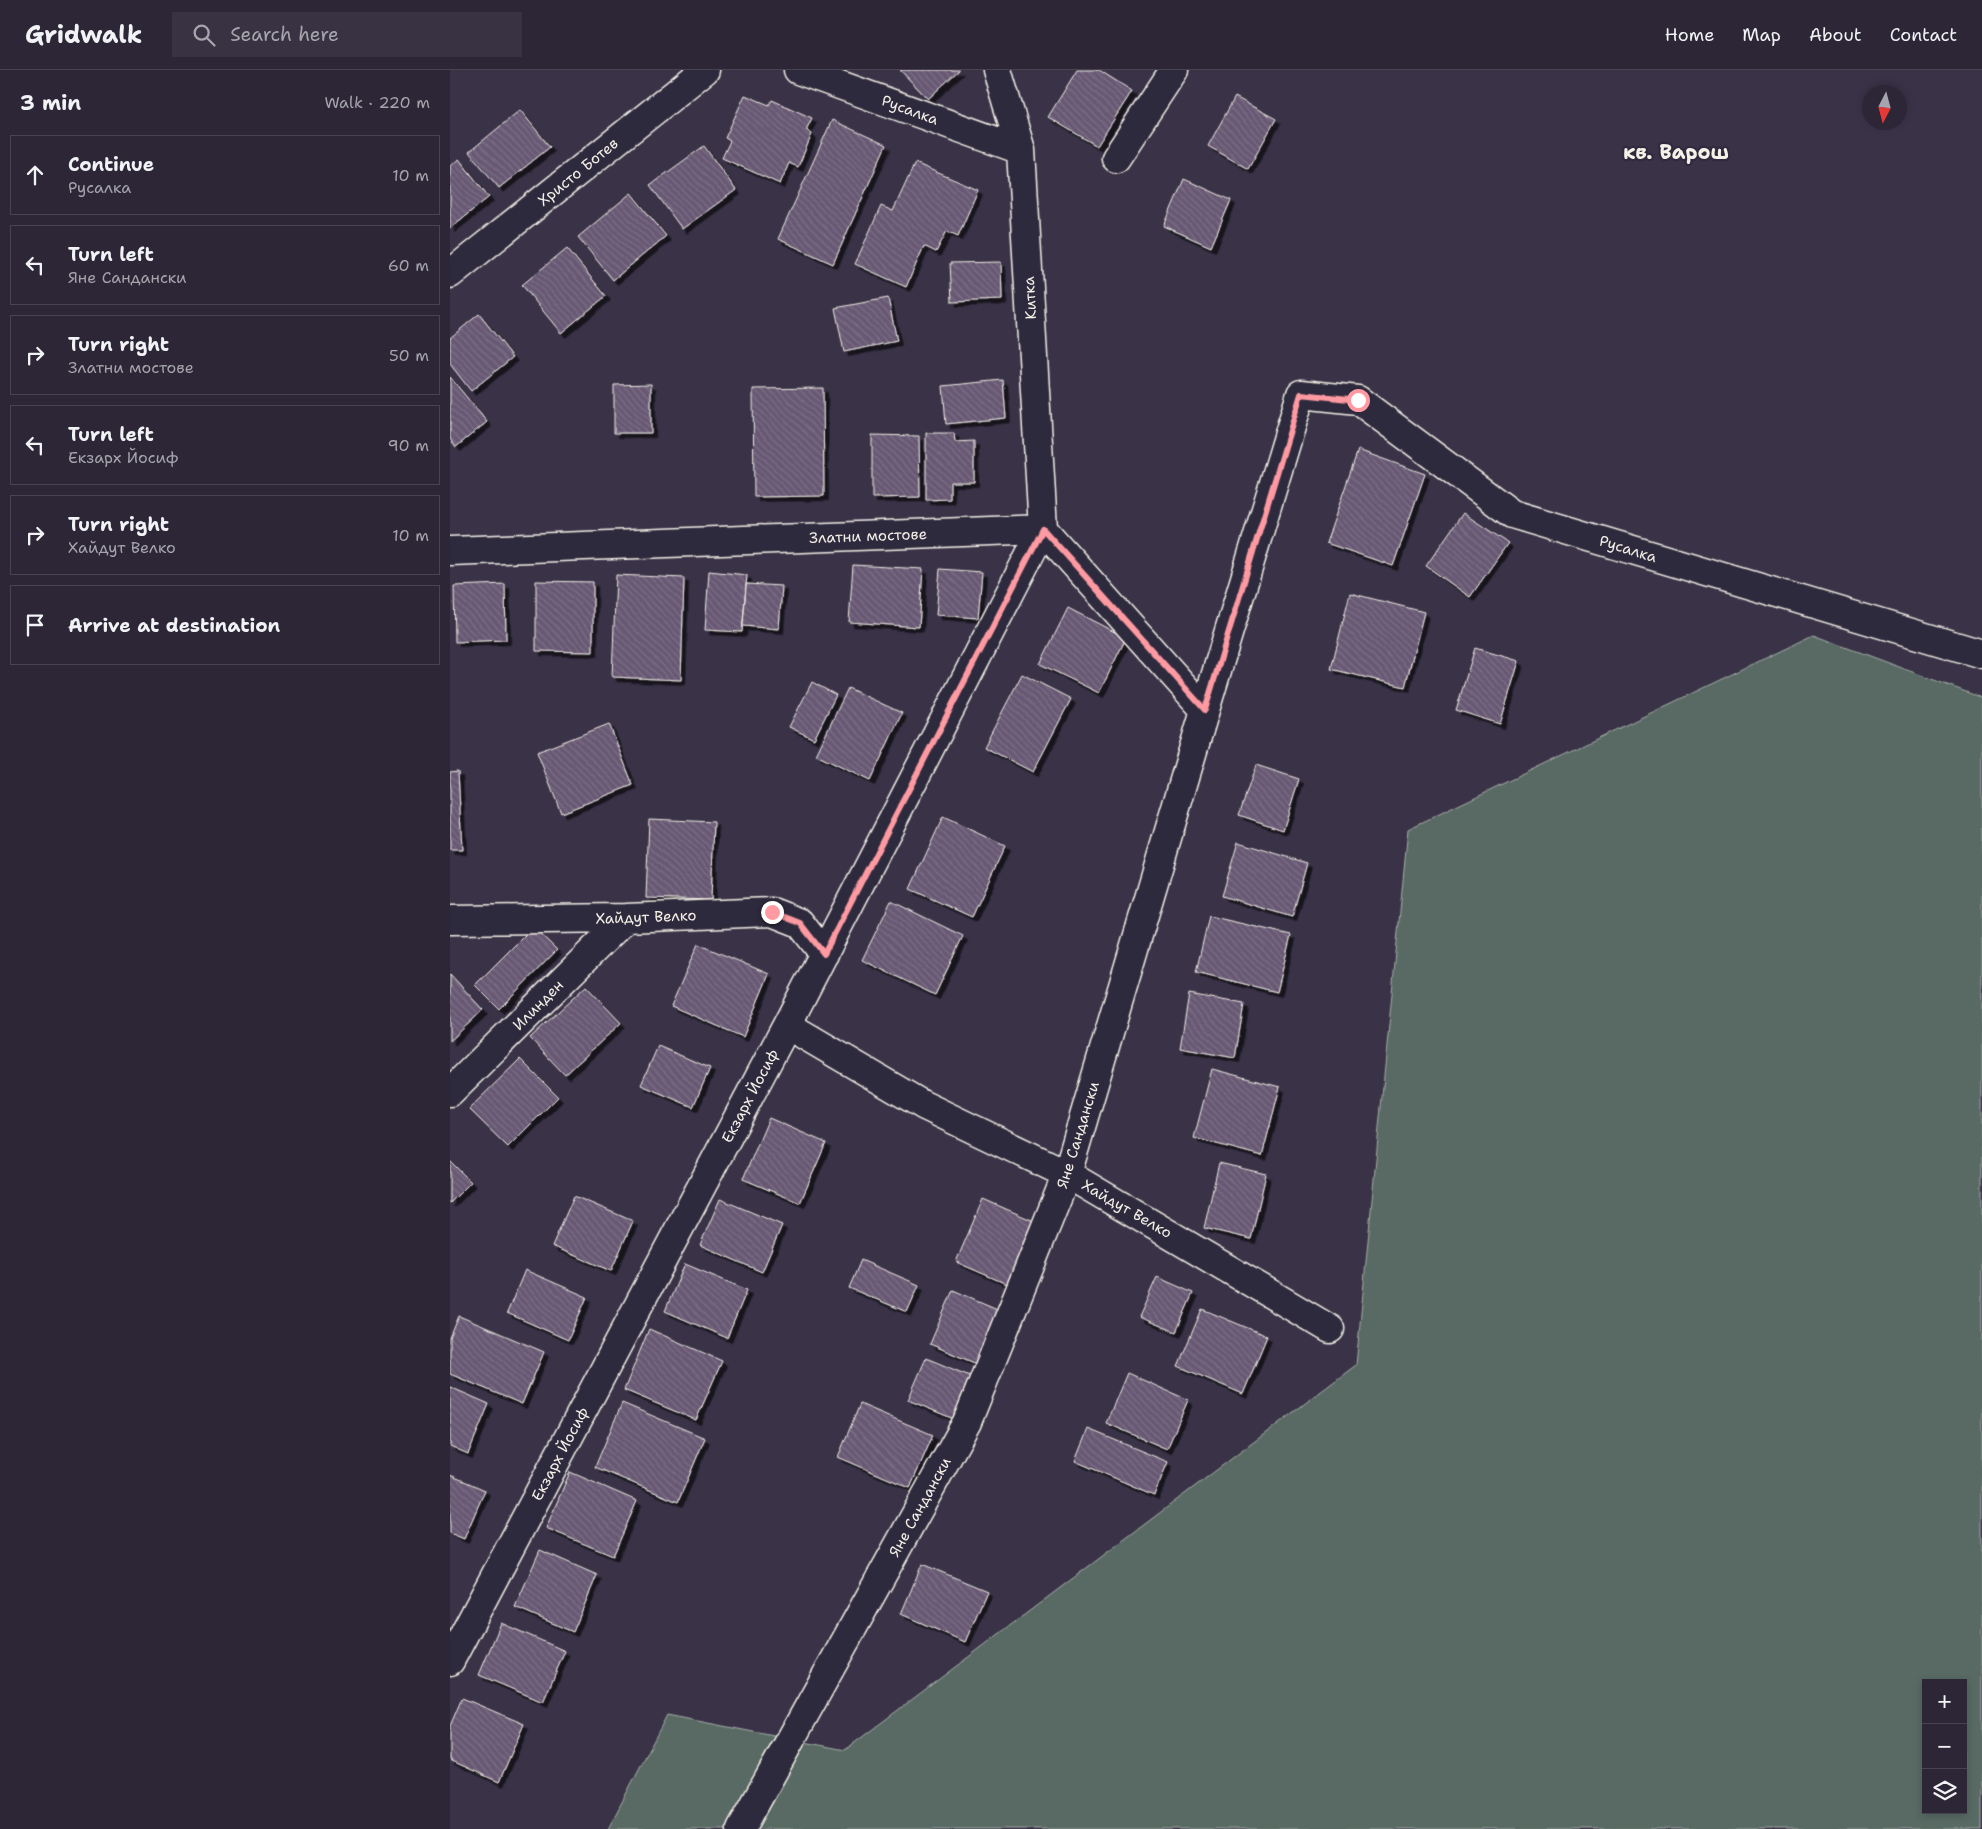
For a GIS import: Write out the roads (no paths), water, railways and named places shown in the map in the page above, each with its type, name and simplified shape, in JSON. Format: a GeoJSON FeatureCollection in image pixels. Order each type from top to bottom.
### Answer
{"type":"FeatureCollection","features":[{"type":"Feature","properties":{"kind":"street","name":"Христо Ботев"},"geometry":{"type":"LineString","coordinates":[[450,274],[705,70]]}},
{"type":"Feature","properties":{"kind":"street","name":"Русалка"},"geometry":{"type":"LineString","coordinates":[[798,70],[1021,150]]}},
{"type":"Feature","properties":{"kind":"street","name":"Китка"},"geometry":{"type":"LineString","coordinates":[[997,70],[1021,150],[1043,529]]}},
{"type":"Feature","properties":{"kind":"street"},"geometry":{"type":"LineString","coordinates":[[1116,158],[1174,70]]}},
{"type":"Feature","properties":{"kind":"street","name":"Русалка"},"geometry":{"type":"LineString","coordinates":[[1301,394],[1358,400],[1512,514],[1982,654]]}},
{"type":"Feature","properties":{"kind":"street","name":"Яне Сандански"},"geometry":{"type":"LineString","coordinates":[[741,1829],[967,1422],[1067,1174],[1301,394]]}},
{"type":"Feature","properties":{"kind":"street"},"geometry":{"type":"LineString","coordinates":[[1043,529],[1205,710]]}},
{"type":"Feature","properties":{"kind":"street","name":"Златни мостове"},"geometry":{"type":"LineString","coordinates":[[450,551],[1043,529]]}},
{"type":"Feature","properties":{"kind":"street","name":"Екзарх Йосиф"},"geometry":{"type":"LineString","coordinates":[[450,1660],[787,1026],[1043,529]]}},
{"type":"Feature","properties":{"kind":"street","name":"Хайдут Велко"},"geometry":{"type":"LineString","coordinates":[[450,920],[626,918],[772,912],[800,923],[824,954]]}},
{"type":"Feature","properties":{"kind":"street","name":"Илинден"},"geometry":{"type":"LineString","coordinates":[[450,1092],[626,918]]}},
{"type":"Feature","properties":{"kind":"street","name":"Хайдут Велко"},"geometry":{"type":"LineString","coordinates":[[787,1026],[923,1105],[1067,1174],[1330,1329]]}},
{"type":"Feature","properties":{"kind":"district","name":"кв. Варош"},"geometry":{"type":"Point","coordinates":[1676,152]}}]}
